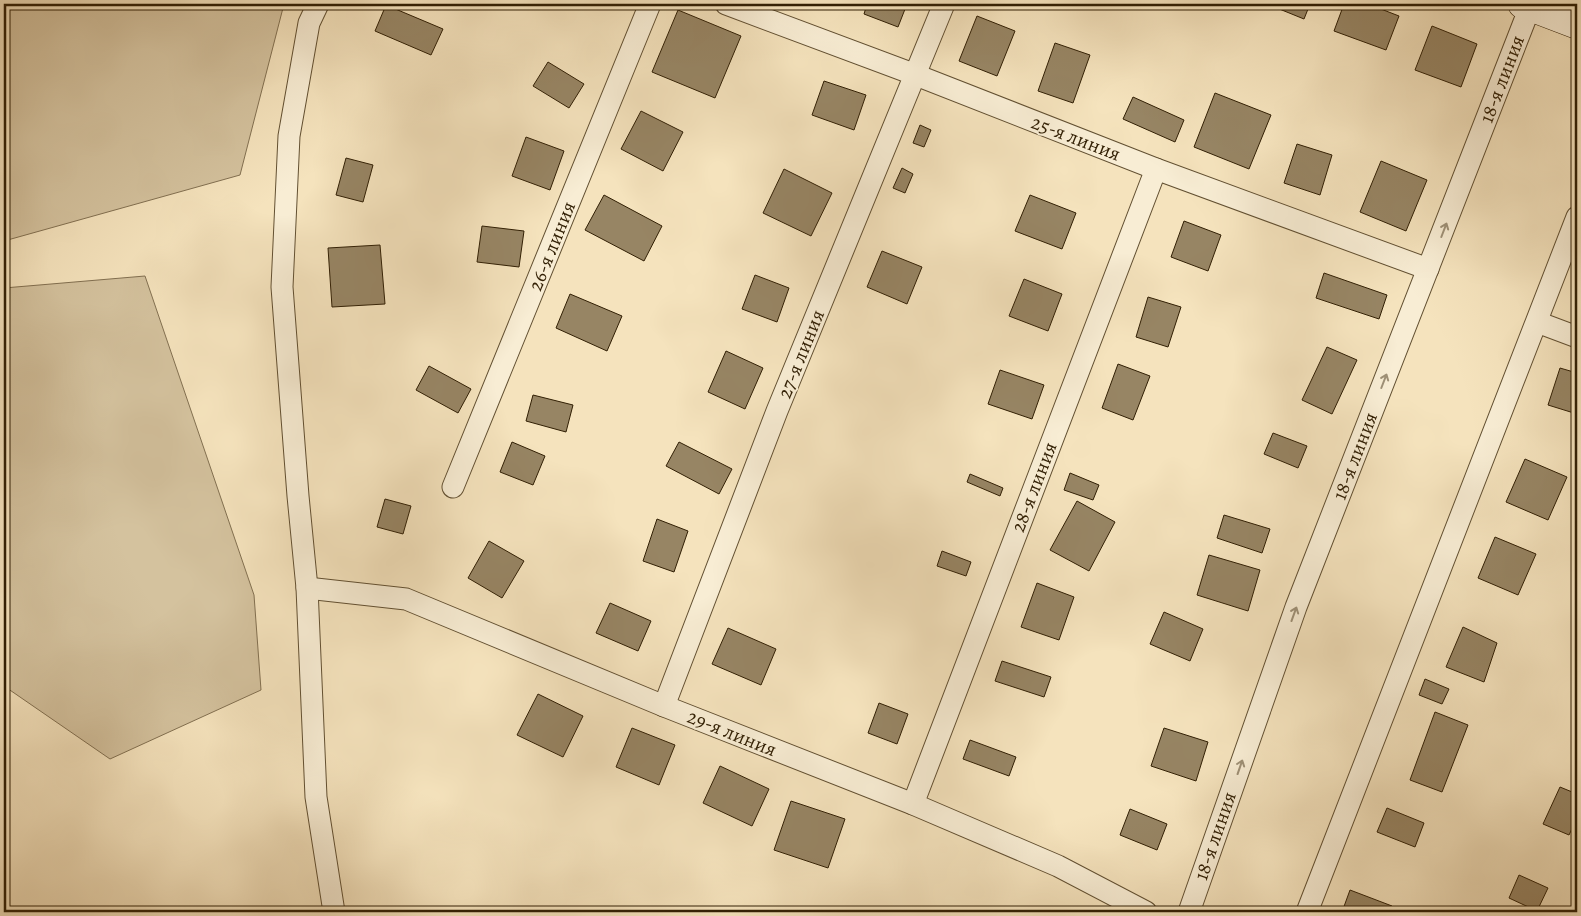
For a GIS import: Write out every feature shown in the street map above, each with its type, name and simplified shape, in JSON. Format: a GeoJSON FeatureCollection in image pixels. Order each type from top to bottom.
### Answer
{"type":"FeatureCollection","features":[{"type":"Feature","properties":{"kind":"street"},"geometry":{"type":"LineString","coordinates":[[318,4],[309,23],[289,136],[282,286],[307,588],[316,797],[334,912]]}},
{"type":"Feature","properties":{"kind":"street","name":"26-я линия"},"geometry":{"type":"LineString","coordinates":[[454,487],[650,4]]}},
{"type":"Feature","properties":{"kind":"street","name":"25-я линия"},"geometry":{"type":"LineString","coordinates":[[726,4],[916,75],[1156,169],[1428,269]]}},
{"type":"Feature","properties":{"kind":"street","name":"27-я линия"},"geometry":{"type":"LineString","coordinates":[[664,706],[778,411],[944,4]]}},
{"type":"Feature","properties":{"kind":"street"},"geometry":{"type":"LineString","coordinates":[[1528,5],[1577,25]]}},
{"type":"Feature","properties":{"kind":"street","name":"18-я линия"},"geometry":{"type":"LineString","coordinates":[[1189,912],[1296,607],[1428,269],[1528,5]]}},
{"type":"Feature","properties":{"kind":"street","name":"28-я линия"},"geometry":{"type":"LineString","coordinates":[[912,804],[1156,169]]}},
{"type":"Feature","properties":{"kind":"street"},"geometry":{"type":"LineString","coordinates":[[1307,912],[1577,218]]}},
{"type":"Feature","properties":{"kind":"street"},"geometry":{"type":"LineString","coordinates":[[1537,322],[1577,337]]}},
{"type":"Feature","properties":{"kind":"street","name":"29-я линия"},"geometry":{"type":"LineString","coordinates":[[307,588],[406,599],[664,706],[912,804],[1058,866],[1146,912]]}},
{"type":"Feature","properties":{"kind":"shaded area"},"geometry":{"type":"Polygon","coordinates":[[[4,4],[284,4],[240,175],[4,241],[4,4]]]}},
{"type":"Feature","properties":{"kind":"shaded area"},"geometry":{"type":"Polygon","coordinates":[[[145,276],[254,595],[261,690],[110,759],[4,686],[4,288],[145,276]]]}},
{"type":"Feature","properties":{"kind":"building"},"geometry":{"type":"Polygon","coordinates":[[[867,4],[907,4],[898,27],[864,14],[867,4]]]}},
{"type":"Feature","properties":{"kind":"building"},"geometry":{"type":"Polygon","coordinates":[[[1273,4],[1310,4],[1304,19],[1272,6],[1273,4]]]}},
{"type":"Feature","properties":{"kind":"building"},"geometry":{"type":"Polygon","coordinates":[[[1344,4],[1368,4],[1399,16],[1386,50],[1334,31],[1344,4]]]}},
{"type":"Feature","properties":{"kind":"building"},"geometry":{"type":"Polygon","coordinates":[[[386,5],[443,29],[431,55],[375,31],[386,5]]]}},
{"type":"Feature","properties":{"kind":"building"},"geometry":{"type":"Polygon","coordinates":[[[678,10],[741,36],[715,98],[652,72],[678,10]]]}},
{"type":"Feature","properties":{"kind":"building"},"geometry":{"type":"Polygon","coordinates":[[[977,16],[1015,31],[997,76],[959,61],[977,16]]]}},
{"type":"Feature","properties":{"kind":"building"},"geometry":{"type":"Polygon","coordinates":[[[1432,26],[1477,44],[1461,87],[1415,70],[1432,26]]]}},
{"type":"Feature","properties":{"kind":"building"},"geometry":{"type":"Polygon","coordinates":[[[1055,43],[1090,55],[1073,103],[1038,91],[1055,43]]]}},
{"type":"Feature","properties":{"kind":"building"},"geometry":{"type":"Polygon","coordinates":[[[548,62],[584,84],[569,108],[533,86],[548,62]]]}},
{"type":"Feature","properties":{"kind":"building"},"geometry":{"type":"Polygon","coordinates":[[[824,81],[866,95],[854,130],[812,115],[824,81]]]}},
{"type":"Feature","properties":{"kind":"building"},"geometry":{"type":"Polygon","coordinates":[[[1215,93],[1271,115],[1249,169],[1194,147],[1215,93]]]}},
{"type":"Feature","properties":{"kind":"building"},"geometry":{"type":"Polygon","coordinates":[[[1133,97],[1184,120],[1175,142],[1123,119],[1133,97]]]}},
{"type":"Feature","properties":{"kind":"building"},"geometry":{"type":"Polygon","coordinates":[[[641,111],[683,132],[663,171],[621,149],[641,111]]]}},
{"type":"Feature","properties":{"kind":"building"},"geometry":{"type":"Polygon","coordinates":[[[920,125],[931,130],[924,147],[913,143],[920,125]]]}},
{"type":"Feature","properties":{"kind":"building"},"geometry":{"type":"Polygon","coordinates":[[[526,137],[564,151],[550,190],[512,176],[526,137]]]}},
{"type":"Feature","properties":{"kind":"building"},"geometry":{"type":"Polygon","coordinates":[[[1297,144],[1332,155],[1320,195],[1284,183],[1297,144]]]}},
{"type":"Feature","properties":{"kind":"building"},"geometry":{"type":"Polygon","coordinates":[[[346,158],[373,165],[363,202],[336,195],[346,158]]]}},
{"type":"Feature","properties":{"kind":"building"},"geometry":{"type":"Polygon","coordinates":[[[1381,161],[1427,180],[1406,231],[1360,212],[1381,161]]]}},
{"type":"Feature","properties":{"kind":"building"},"geometry":{"type":"Polygon","coordinates":[[[902,168],[913,174],[905,193],[893,188],[902,168]]]}},
{"type":"Feature","properties":{"kind":"building"},"geometry":{"type":"Polygon","coordinates":[[[784,169],[832,193],[811,236],[763,213],[784,169]]]}},
{"type":"Feature","properties":{"kind":"building"},"geometry":{"type":"Polygon","coordinates":[[[604,195],[662,226],[644,261],[585,230],[604,195]]]}},
{"type":"Feature","properties":{"kind":"building"},"geometry":{"type":"Polygon","coordinates":[[[1030,195],[1076,213],[1062,249],[1015,231],[1030,195]]]}},
{"type":"Feature","properties":{"kind":"building"},"geometry":{"type":"Polygon","coordinates":[[[1184,221],[1221,235],[1208,271],[1171,257],[1184,221]]]}},
{"type":"Feature","properties":{"kind":"building"},"geometry":{"type":"Polygon","coordinates":[[[482,226],[524,231],[519,267],[477,262],[482,226]]]}},
{"type":"Feature","properties":{"kind":"building"},"geometry":{"type":"Polygon","coordinates":[[[380,245],[385,304],[332,307],[328,248],[380,245]]]}},
{"type":"Feature","properties":{"kind":"building"},"geometry":{"type":"Polygon","coordinates":[[[882,251],[922,267],[907,304],[867,287],[882,251]]]}},
{"type":"Feature","properties":{"kind":"building"},"geometry":{"type":"Polygon","coordinates":[[[1324,273],[1387,295],[1379,319],[1316,298],[1324,273]]]}},
{"type":"Feature","properties":{"kind":"building"},"geometry":{"type":"Polygon","coordinates":[[[755,275],[789,288],[777,322],[742,309],[755,275]]]}},
{"type":"Feature","properties":{"kind":"building"},"geometry":{"type":"Polygon","coordinates":[[[1024,279],[1062,294],[1048,331],[1009,316],[1024,279]]]}},
{"type":"Feature","properties":{"kind":"building"},"geometry":{"type":"Polygon","coordinates":[[[570,294],[622,316],[607,351],[556,328],[570,294]]]}},
{"type":"Feature","properties":{"kind":"building"},"geometry":{"type":"Polygon","coordinates":[[[1148,297],[1181,307],[1168,347],[1136,337],[1148,297]]]}},
{"type":"Feature","properties":{"kind":"building"},"geometry":{"type":"Polygon","coordinates":[[[1327,347],[1357,360],[1332,414],[1302,400],[1327,347]]]}},
{"type":"Feature","properties":{"kind":"building"},"geometry":{"type":"Polygon","coordinates":[[[726,351],[763,368],[745,409],[708,392],[726,351]]]}},
{"type":"Feature","properties":{"kind":"building"},"geometry":{"type":"Polygon","coordinates":[[[1118,364],[1150,376],[1133,420],[1102,408],[1118,364]]]}},
{"type":"Feature","properties":{"kind":"building"},"geometry":{"type":"Polygon","coordinates":[[[429,366],[471,389],[458,413],[416,390],[429,366]]]}},
{"type":"Feature","properties":{"kind":"building"},"geometry":{"type":"Polygon","coordinates":[[[1560,368],[1577,373],[1577,414],[1548,405],[1560,368]]]}},
{"type":"Feature","properties":{"kind":"building"},"geometry":{"type":"Polygon","coordinates":[[[1000,370],[1044,385],[1032,419],[988,404],[1000,370]]]}},
{"type":"Feature","properties":{"kind":"building"},"geometry":{"type":"Polygon","coordinates":[[[533,395],[573,405],[566,432],[526,421],[533,395]]]}},
{"type":"Feature","properties":{"kind":"building"},"geometry":{"type":"Polygon","coordinates":[[[1273,433],[1307,446],[1298,468],[1264,454],[1273,433]]]}},
{"type":"Feature","properties":{"kind":"building"},"geometry":{"type":"Polygon","coordinates":[[[512,442],[545,456],[533,485],[500,472],[512,442]]]}},
{"type":"Feature","properties":{"kind":"building"},"geometry":{"type":"Polygon","coordinates":[[[679,442],[732,469],[719,494],[666,466],[679,442]]]}},
{"type":"Feature","properties":{"kind":"building"},"geometry":{"type":"Polygon","coordinates":[[[1525,459],[1567,477],[1548,520],[1506,502],[1525,459]]]}},
{"type":"Feature","properties":{"kind":"building"},"geometry":{"type":"Polygon","coordinates":[[[1070,473],[1099,485],[1093,500],[1064,490],[1070,473]]]}},
{"type":"Feature","properties":{"kind":"building"},"geometry":{"type":"Polygon","coordinates":[[[970,474],[1003,488],[1000,496],[967,482],[970,474]]]}},
{"type":"Feature","properties":{"kind":"building"},"geometry":{"type":"Polygon","coordinates":[[[385,499],[411,506],[403,534],[377,527],[385,499]]]}},
{"type":"Feature","properties":{"kind":"building"},"geometry":{"type":"Polygon","coordinates":[[[1077,501],[1115,522],[1089,571],[1050,550],[1077,501]]]}},
{"type":"Feature","properties":{"kind":"building"},"geometry":{"type":"Polygon","coordinates":[[[1224,515],[1270,529],[1262,553],[1217,538],[1224,515]]]}},
{"type":"Feature","properties":{"kind":"building"},"geometry":{"type":"Polygon","coordinates":[[[657,519],[688,531],[674,572],[643,561],[657,519]]]}},
{"type":"Feature","properties":{"kind":"building"},"geometry":{"type":"Polygon","coordinates":[[[1495,537],[1536,554],[1518,595],[1478,578],[1495,537]]]}},
{"type":"Feature","properties":{"kind":"building"},"geometry":{"type":"Polygon","coordinates":[[[489,541],[524,561],[502,598],[468,578],[489,541]]]}},
{"type":"Feature","properties":{"kind":"building"},"geometry":{"type":"Polygon","coordinates":[[[942,551],[971,562],[966,576],[937,566],[942,551]]]}},
{"type":"Feature","properties":{"kind":"building"},"geometry":{"type":"Polygon","coordinates":[[[1209,555],[1260,570],[1248,611],[1197,595],[1209,555]]]}},
{"type":"Feature","properties":{"kind":"building"},"geometry":{"type":"Polygon","coordinates":[[[1037,583],[1074,597],[1059,640],[1021,627],[1037,583]]]}},
{"type":"Feature","properties":{"kind":"building"},"geometry":{"type":"Polygon","coordinates":[[[610,603],[651,621],[638,651],[596,633],[610,603]]]}},
{"type":"Feature","properties":{"kind":"building"},"geometry":{"type":"Polygon","coordinates":[[[1164,612],[1203,629],[1190,661],[1150,644],[1164,612]]]}},
{"type":"Feature","properties":{"kind":"building"},"geometry":{"type":"Polygon","coordinates":[[[1463,627],[1497,643],[1484,682],[1446,667],[1463,627]]]}},
{"type":"Feature","properties":{"kind":"building"},"geometry":{"type":"Polygon","coordinates":[[[728,628],[776,649],[761,685],[712,664],[728,628]]]}},
{"type":"Feature","properties":{"kind":"building"},"geometry":{"type":"Polygon","coordinates":[[[1002,661],[1051,677],[1044,697],[995,681],[1002,661]]]}},
{"type":"Feature","properties":{"kind":"building"},"geometry":{"type":"Polygon","coordinates":[[[1425,679],[1449,689],[1442,704],[1419,695],[1425,679]]]}},
{"type":"Feature","properties":{"kind":"building"},"geometry":{"type":"Polygon","coordinates":[[[538,694],[583,716],[563,757],[517,735],[538,694]]]}},
{"type":"Feature","properties":{"kind":"building"},"geometry":{"type":"Polygon","coordinates":[[[879,703],[908,714],[897,744],[868,733],[879,703]]]}},
{"type":"Feature","properties":{"kind":"building"},"geometry":{"type":"Polygon","coordinates":[[[1435,712],[1468,725],[1442,792],[1410,780],[1435,712]]]}},
{"type":"Feature","properties":{"kind":"building"},"geometry":{"type":"Polygon","coordinates":[[[632,728],[675,745],[659,785],[616,767],[632,728]]]}},
{"type":"Feature","properties":{"kind":"building"},"geometry":{"type":"Polygon","coordinates":[[[1164,728],[1208,742],[1196,781],[1151,766],[1164,728]]]}},
{"type":"Feature","properties":{"kind":"building"},"geometry":{"type":"Polygon","coordinates":[[[970,740],[1016,757],[1009,776],[963,759],[970,740]]]}},
{"type":"Feature","properties":{"kind":"building"},"geometry":{"type":"Polygon","coordinates":[[[720,766],[769,789],[752,826],[703,803],[720,766]]]}},
{"type":"Feature","properties":{"kind":"building"},"geometry":{"type":"Polygon","coordinates":[[[1560,787],[1577,794],[1577,818],[1569,835],[1543,824],[1560,787]]]}},
{"type":"Feature","properties":{"kind":"building"},"geometry":{"type":"Polygon","coordinates":[[[791,801],[845,819],[828,868],[774,850],[791,801]]]}},
{"type":"Feature","properties":{"kind":"building"},"geometry":{"type":"Polygon","coordinates":[[[1387,808],[1424,823],[1415,847],[1377,832],[1387,808]]]}},
{"type":"Feature","properties":{"kind":"building"},"geometry":{"type":"Polygon","coordinates":[[[1130,809],[1167,824],[1157,850],[1120,835],[1130,809]]]}},
{"type":"Feature","properties":{"kind":"building"},"geometry":{"type":"Polygon","coordinates":[[[1519,875],[1548,888],[1537,911],[1509,898],[1519,875]]]}},
{"type":"Feature","properties":{"kind":"building"},"geometry":{"type":"Polygon","coordinates":[[[1350,890],[1392,906],[1390,912],[1342,912],[1350,890]]]}}]}
